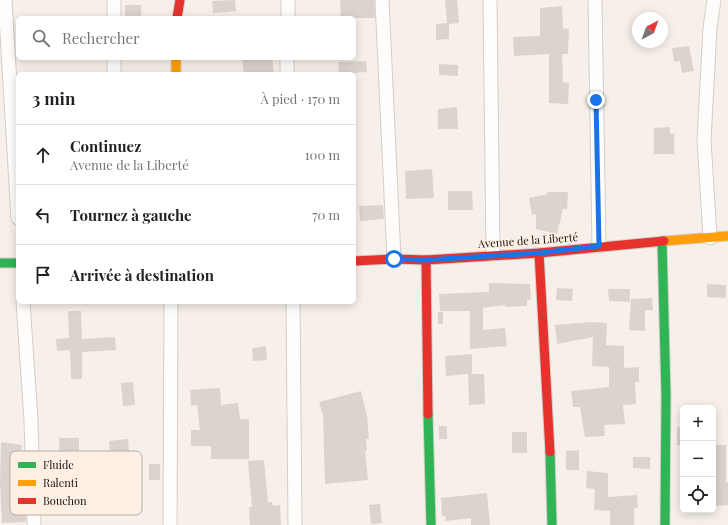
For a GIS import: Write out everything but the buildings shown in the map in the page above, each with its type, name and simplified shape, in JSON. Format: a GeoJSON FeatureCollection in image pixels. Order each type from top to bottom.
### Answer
{"type":"FeatureCollection","features":[{"type":"Feature","properties":{"kind":"street"},"geometry":{"type":"LineString","coordinates":[[5,0],[16,184]]}},
{"type":"Feature","properties":{"kind":"street"},"geometry":{"type":"LineString","coordinates":[[114,0],[114,16]]}},
{"type":"Feature","properties":{"kind":"street"},"geometry":{"type":"LineString","coordinates":[[178,16],[180,0]]}},
{"type":"Feature","properties":{"kind":"street"},"geometry":{"type":"LineString","coordinates":[[288,0],[288,16]]}},
{"type":"Feature","properties":{"kind":"street"},"geometry":{"type":"LineString","coordinates":[[382,0],[394,259]]}},
{"type":"Feature","properties":{"kind":"street"},"geometry":{"type":"LineString","coordinates":[[490,0],[493,254]]}},
{"type":"Feature","properties":{"kind":"street"},"geometry":{"type":"LineString","coordinates":[[595,0],[599,246]]}},
{"type":"Feature","properties":{"kind":"street"},"geometry":{"type":"LineString","coordinates":[[710,238],[704,140],[710,28],[714,0]]}},
{"type":"Feature","properties":{"kind":"street"},"geometry":{"type":"LineString","coordinates":[[114,60],[114,72]]}},
{"type":"Feature","properties":{"kind":"street"},"geometry":{"type":"LineString","coordinates":[[176,60],[176,72]]}},
{"type":"Feature","properties":{"kind":"street"},"geometry":{"type":"LineString","coordinates":[[287,60],[287,72]]}},
{"type":"Feature","properties":{"kind":"street","name":"Avenue de la Liberté"},"geometry":{"type":"LineString","coordinates":[[356,262],[394,259],[426,260],[493,254],[539,253],[599,246],[728,236]]}},
{"type":"Feature","properties":{"kind":"street"},"geometry":{"type":"LineString","coordinates":[[662,241],[666,395],[665,525]]}},
{"type":"Feature","properties":{"kind":"street"},"geometry":{"type":"LineString","coordinates":[[539,253],[550,428],[552,525]]}},
{"type":"Feature","properties":{"kind":"street"},"geometry":{"type":"LineString","coordinates":[[426,260],[428,455],[431,525]]}},
{"type":"Feature","properties":{"kind":"street"},"geometry":{"type":"LineString","coordinates":[[0,263],[16,263]]}},
{"type":"Feature","properties":{"kind":"street"},"geometry":{"type":"LineString","coordinates":[[23,304],[32,451]]}},
{"type":"Feature","properties":{"kind":"street"},"geometry":{"type":"LineString","coordinates":[[170,525],[171,304]]}},
{"type":"Feature","properties":{"kind":"street"},"geometry":{"type":"LineString","coordinates":[[293,304],[295,525]]}},
{"type":"Feature","properties":{"kind":"street"},"geometry":{"type":"LineString","coordinates":[[34,515],[34,525]]}},
{"type":"Feature","properties":{"kind":"traffic: fast"},"geometry":{"type":"LineString","coordinates":[[662,241],[666,395],[665,525]]}},
{"type":"Feature","properties":{"kind":"traffic: fast"},"geometry":{"type":"LineString","coordinates":[[0,263],[16,263]]}},
{"type":"Feature","properties":{"kind":"traffic: fast"},"geometry":{"type":"LineString","coordinates":[[428,414],[431,525]]}},
{"type":"Feature","properties":{"kind":"traffic: fast"},"geometry":{"type":"LineString","coordinates":[[550,452],[552,525]]}},
{"type":"Feature","properties":{"kind":"traffic: slow"},"geometry":{"type":"LineString","coordinates":[[176,60],[176,72]]}},
{"type":"Feature","properties":{"kind":"traffic: slow"},"geometry":{"type":"LineString","coordinates":[[664,241],[728,236]]}},
{"type":"Feature","properties":{"kind":"traffic: jam"},"geometry":{"type":"LineString","coordinates":[[177,16],[180,0]]}},
{"type":"Feature","properties":{"kind":"traffic: jam"},"geometry":{"type":"LineString","coordinates":[[356,261],[394,259],[426,260],[539,253],[664,241]]}},
{"type":"Feature","properties":{"kind":"traffic: jam"},"geometry":{"type":"LineString","coordinates":[[539,253],[550,452]]}},
{"type":"Feature","properties":{"kind":"traffic: jam"},"geometry":{"type":"LineString","coordinates":[[426,260],[428,414]]}},
{"type":"Feature","properties":{"kind":"route"},"geometry":{"type":"LineString","coordinates":[[394,259],[426,260],[493,254],[539,253],[599,246],[596,100]]}}]}
